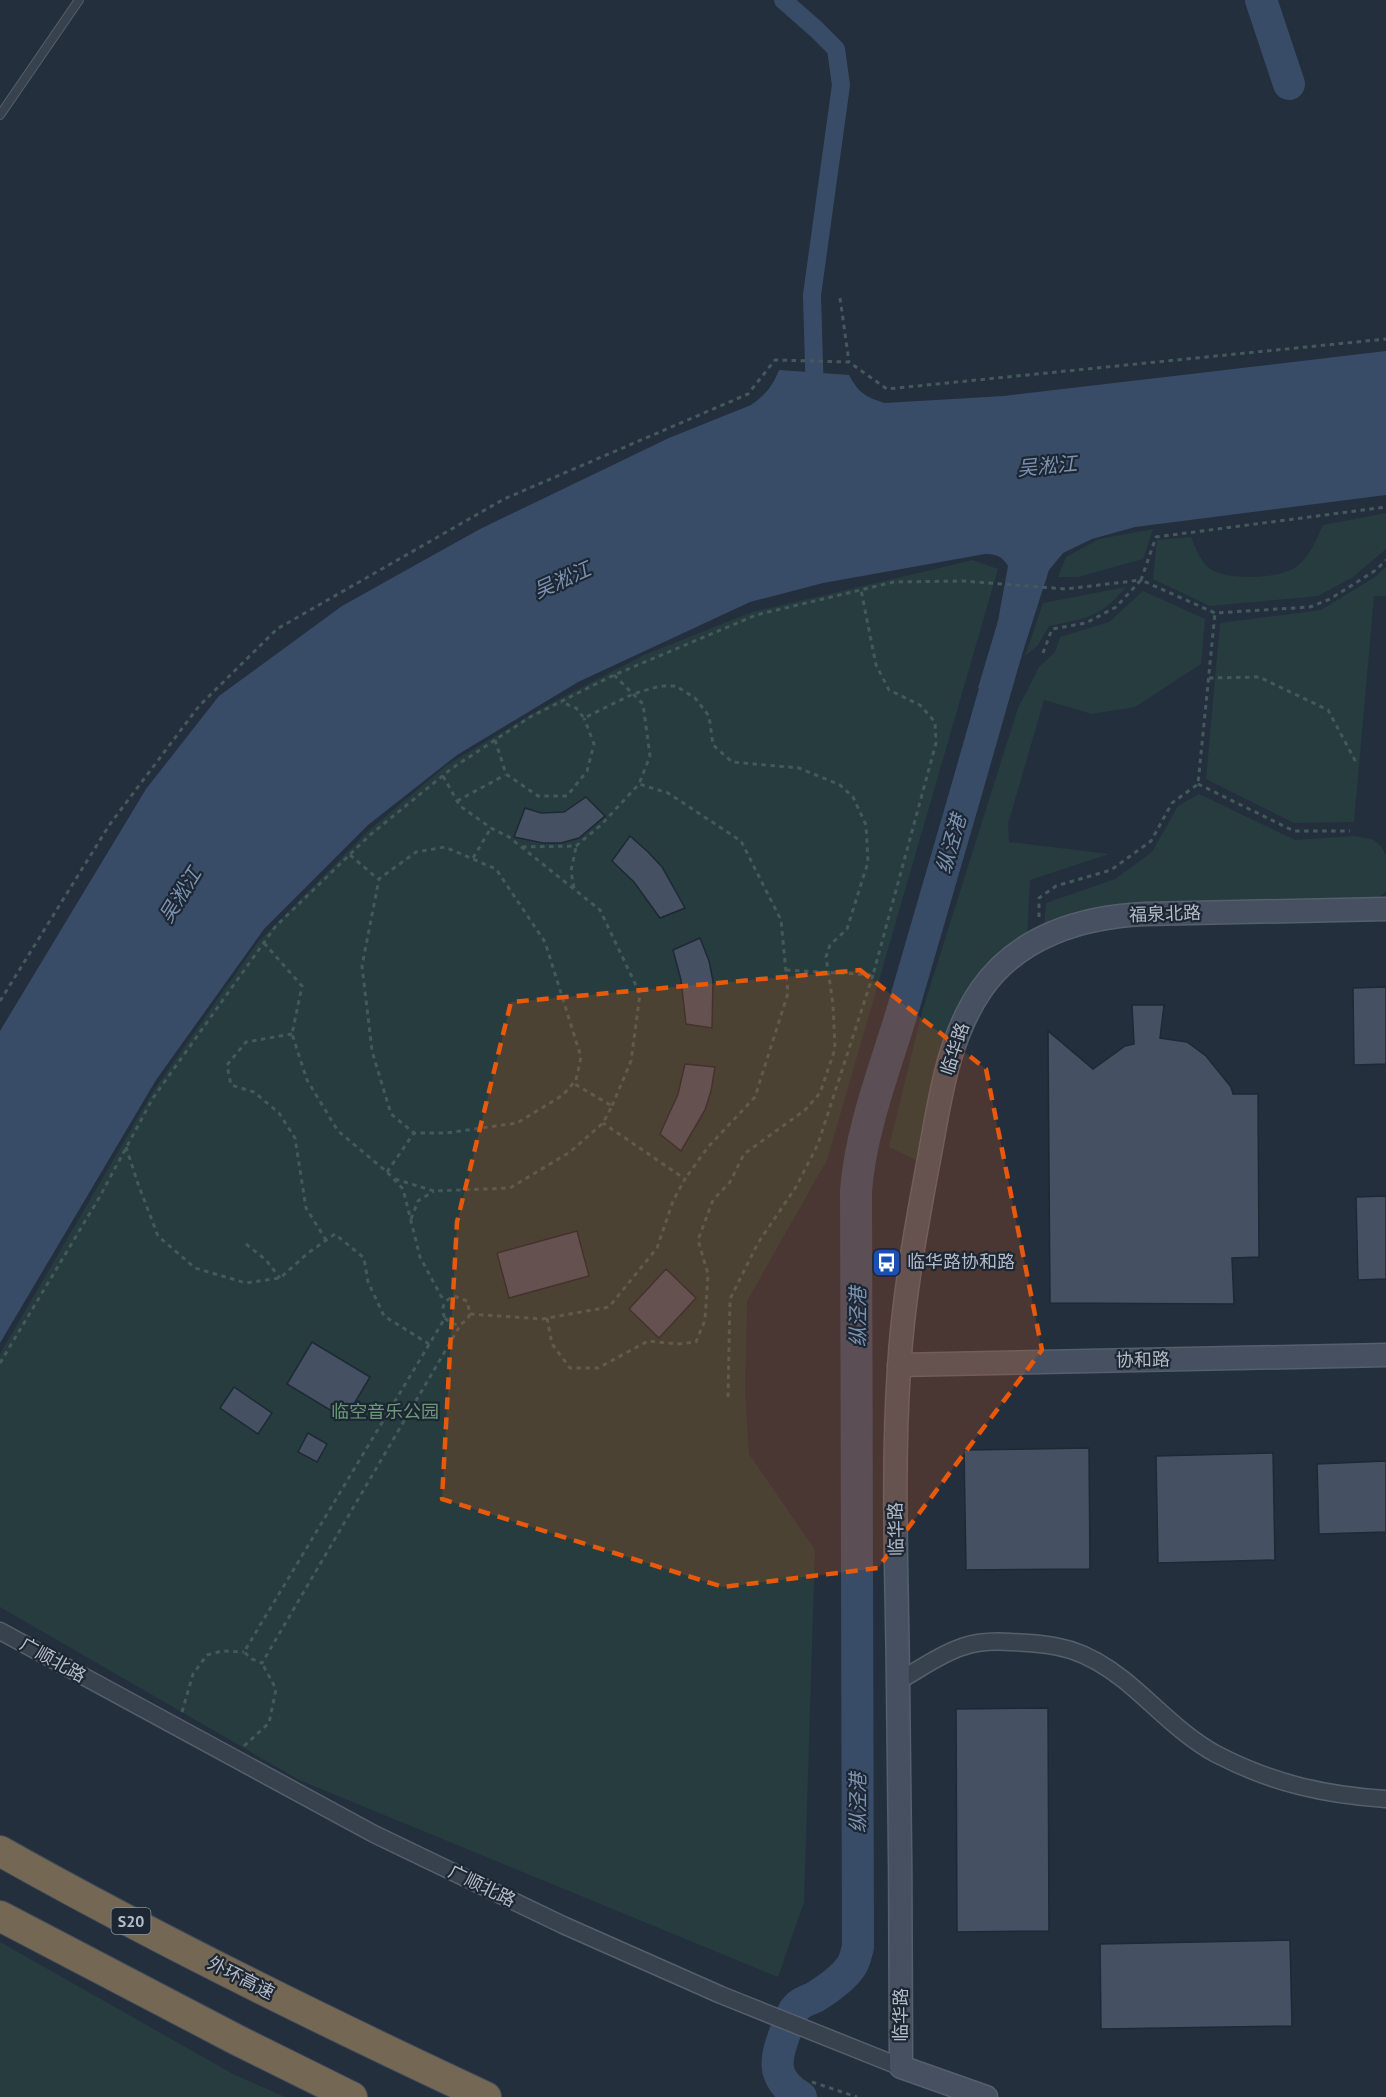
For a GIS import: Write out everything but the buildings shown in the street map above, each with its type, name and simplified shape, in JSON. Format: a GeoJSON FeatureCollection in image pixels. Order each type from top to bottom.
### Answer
{"type":"FeatureCollection","features":[{"type":"Feature","properties":{"kind":"highway","name":"外环高速"},"geometry":{"type":"LineString","coordinates":[[0,1851],[262,1990],[486,2097]]}},
{"type":"Feature","properties":{"kind":"highway"},"geometry":{"type":"LineString","coordinates":[[0,1916],[237,2040],[352,2097]]}},
{"type":"Feature","properties":{"kind":"street","name":"福泉北路"},"geometry":{"type":"LineString","coordinates":[[974,1001],[983,987],[1004,964],[1038,940],[1067,926],[1083,922],[1121,915],[1386,909]]}},
{"type":"Feature","properties":{"kind":"street","name":"临华路"},"geometry":{"type":"LineString","coordinates":[[901,2067],[895,1481],[899,1365],[917,1224],[944,1082],[956,1036],[974,1001]]}},
{"type":"Feature","properties":{"kind":"street","name":"协和路"},"geometry":{"type":"LineString","coordinates":[[899,1365],[1386,1355]]}},
{"type":"Feature","properties":{"kind":"street","name":"广顺北路"},"geometry":{"type":"LineString","coordinates":[[0,1631],[374,1834],[542,1915],[766,2014],[901,2067],[986,2097]]}},
{"type":"Feature","properties":{"kind":"street"},"geometry":{"type":"LineString","coordinates":[[898,1682],[962,1647],[988,1641],[1041,1642],[1068,1647],[1092,1658],[1125,1681],[1182,1731],[1216,1753],[1260,1774],[1300,1787],[1342,1796],[1386,1799]]}},
{"type":"Feature","properties":{"kind":"lane"},"geometry":{"type":"LineString","coordinates":[[0,115],[79,0]]}},
{"type":"Feature","properties":{"kind":"path"},"geometry":{"type":"LineString","coordinates":[[840,298],[849,362]]}},
{"type":"Feature","properties":{"kind":"path"},"geometry":{"type":"LineString","coordinates":[[0,1001],[110,824],[199,706],[278,629],[504,499],[748,394],[777,360],[849,362],[887,389],[1386,339]]}},
{"type":"Feature","properties":{"kind":"path"},"geometry":{"type":"LineString","coordinates":[[1043,653],[1052,629],[1086,622],[1116,607],[1141,580],[1156,537],[1386,507]]}},
{"type":"Feature","properties":{"kind":"path"},"geometry":{"type":"LineString","coordinates":[[0,1363],[99,1198],[153,1098],[275,927],[370,835],[443,776],[530,717],[614,675],[756,615],[894,582],[963,581],[1066,589],[1141,580],[1215,613],[1310,607],[1322,603],[1376,570],[1386,560]]}},
{"type":"Feature","properties":{"kind":"path"},"geometry":{"type":"LineString","coordinates":[[728,1397],[730,1299],[758,1243],[796,1187],[818,1144],[873,975],[936,743],[935,722],[920,705],[888,690],[876,665],[861,590]]}},
{"type":"Feature","properties":{"kind":"path"},"geometry":{"type":"LineString","coordinates":[[1038,940],[1039,898],[1056,886],[1111,870],[1119,865],[1151,841],[1172,803],[1198,784],[1215,613]]}},
{"type":"Feature","properties":{"kind":"path"},"geometry":{"type":"LineString","coordinates":[[575,889],[571,870],[576,846],[601,825],[639,784],[650,756],[643,704],[614,675]]}},
{"type":"Feature","properties":{"kind":"path"},"geometry":{"type":"LineString","coordinates":[[1209,678],[1259,677],[1328,710],[1357,764]]}},
{"type":"Feature","properties":{"kind":"path"},"geometry":{"type":"LineString","coordinates":[[547,1318],[552,1344],[570,1368],[598,1368],[648,1341],[677,1344],[696,1342],[705,1320],[708,1274],[698,1240],[713,1200],[730,1182],[744,1154],[805,1110],[820,1093],[835,1048],[833,1004],[826,957],[830,945],[847,929],[868,862],[866,825],[854,797],[840,785],[799,768],[732,762],[713,745],[710,716],[695,698],[676,686],[660,686],[633,694],[584,718]]}},
{"type":"Feature","properties":{"kind":"path"},"geometry":{"type":"LineString","coordinates":[[495,740],[506,774],[538,796],[567,796],[587,771],[594,744],[584,718],[576,708],[561,702]]}},
{"type":"Feature","properties":{"kind":"path"},"geometry":{"type":"LineString","coordinates":[[457,801],[506,774]]}},
{"type":"Feature","properties":{"kind":"path"},"geometry":{"type":"LineString","coordinates":[[393,1179],[434,1191],[510,1188],[570,1152],[603,1123],[632,1060],[640,994],[600,910],[509,837],[490,828],[460,806],[443,776]]}},
{"type":"Feature","properties":{"kind":"path"},"geometry":{"type":"LineString","coordinates":[[470,1314],[547,1318],[609,1307],[657,1248],[673,1201],[685,1179],[708,1147],[755,1097],[788,993],[781,920],[741,841],[668,794],[639,784]]}},
{"type":"Feature","properties":{"kind":"path"},"geometry":{"type":"LineString","coordinates":[[1198,784],[1294,831],[1350,831]]}},
{"type":"Feature","properties":{"kind":"path"},"geometry":{"type":"LineString","coordinates":[[473,858],[490,828]]}},
{"type":"Feature","properties":{"kind":"path"},"geometry":{"type":"LineString","coordinates":[[522,847],[576,846]]}},
{"type":"Feature","properties":{"kind":"path"},"geometry":{"type":"LineString","coordinates":[[445,848],[473,858],[496,869],[545,942],[581,1057],[576,1080],[563,1095],[517,1123],[446,1133],[414,1133],[391,1114],[372,1051],[363,966],[379,879],[416,852],[445,848]]}},
{"type":"Feature","properties":{"kind":"path"},"geometry":{"type":"LineString","coordinates":[[350,855],[379,879]]}},
{"type":"Feature","properties":{"kind":"path"},"geometry":{"type":"LineString","coordinates":[[264,943],[302,986],[291,1034],[307,1080],[338,1131],[387,1172],[403,1189],[420,1257],[446,1301]]}},
{"type":"Feature","properties":{"kind":"path"},"geometry":{"type":"LineString","coordinates":[[786,970],[873,975]]}},
{"type":"Feature","properties":{"kind":"path"},"geometry":{"type":"LineString","coordinates":[[291,1034],[246,1042],[227,1065],[231,1085],[254,1092],[271,1106],[279,1113],[295,1138],[306,1208],[326,1240]]}},
{"type":"Feature","properties":{"kind":"path"},"geometry":{"type":"LineString","coordinates":[[573,1083],[612,1106]]}},
{"type":"Feature","properties":{"kind":"path"},"geometry":{"type":"LineString","coordinates":[[603,1123],[685,1179]]}},
{"type":"Feature","properties":{"kind":"path"},"geometry":{"type":"LineString","coordinates":[[387,1172],[414,1133]]}},
{"type":"Feature","properties":{"kind":"path"},"geometry":{"type":"LineString","coordinates":[[126,1147],[158,1236],[195,1268],[246,1283],[280,1278],[335,1234],[364,1258],[368,1282],[384,1316],[429,1344]]}},
{"type":"Feature","properties":{"kind":"path"},"geometry":{"type":"LineString","coordinates":[[411,1220],[417,1201],[434,1191]]}},
{"type":"Feature","properties":{"kind":"path"},"geometry":{"type":"LineString","coordinates":[[246,1244],[266,1260],[280,1278]]}},
{"type":"Feature","properties":{"kind":"path"},"geometry":{"type":"LineString","coordinates":[[262,1663],[461,1324],[470,1314],[469,1305],[463,1298],[454,1296],[446,1301],[442,1309],[445,1318],[452,1324],[461,1324]]}},
{"type":"Feature","properties":{"kind":"path"},"geometry":{"type":"LineString","coordinates":[[244,1652],[445,1318]]}},
{"type":"Feature","properties":{"kind":"path"},"geometry":{"type":"LineString","coordinates":[[179,1728],[193,1674],[207,1655],[222,1651],[244,1652],[252,1659],[262,1663],[276,1689],[269,1723],[231,1758]]}},
{"type":"Feature","properties":{"kind":"path"},"geometry":{"type":"LineString","coordinates":[[812,2082],[857,2097]]}},
{"type":"Feature","properties":{"kind":"highlighted area"},"geometry":{"type":"Polygon","coordinates":[[[860,970],[986,1069],[1042,1350],[878,1568],[723,1587],[442,1499],[457,1222],[511,1002],[860,970]]]}},
{"type":"Feature","properties":{"kind":"green space"},"geometry":{"type":"Polygon","coordinates":[[[1386,513],[1386,549],[1353,577],[1318,596],[1210,606],[1153,579],[1157,540],[1191,537],[1197,552],[1210,569],[1232,576],[1267,576],[1288,571],[1301,563],[1312,548],[1323,525],[1386,513]]]}},
{"type":"Feature","properties":{"kind":"green space"},"geometry":{"type":"Polygon","coordinates":[[[1153,529],[1143,559],[1078,577],[1058,577],[1066,557],[1099,539],[1153,529]]]}},
{"type":"Feature","properties":{"kind":"green space","name":"临空音乐公园"},"geometry":{"type":"Polygon","coordinates":[[[973,560],[998,569],[827,1160],[747,1301],[745,1393],[749,1454],[815,1550],[804,1902],[778,1977],[299,1780],[0,1607],[0,1354],[154,1090],[258,942],[367,832],[447,765],[542,708],[644,655],[752,612],[973,560]]]}},
{"type":"Feature","properties":{"kind":"green space"},"geometry":{"type":"Polygon","coordinates":[[[1386,567],[1386,596],[1374,596],[1354,822],[1294,823],[1206,779],[1220,623],[1321,610],[1375,577],[1386,567]]]}},
{"type":"Feature","properties":{"kind":"green space"},"geometry":{"type":"Polygon","coordinates":[[[1126,587],[1100,611],[1073,621],[1049,626],[1038,645],[1025,656],[1043,603],[1126,587]]]}},
{"type":"Feature","properties":{"kind":"green space"},"geometry":{"type":"Polygon","coordinates":[[[1143,591],[1205,619],[1201,664],[1135,707],[1092,714],[1044,700],[1008,824],[1009,842],[1109,854],[1030,880],[1027,938],[984,970],[922,1163],[889,1147],[922,1012],[1018,708],[1039,667],[1055,652],[1060,637],[1109,622],[1143,591]]]}},
{"type":"Feature","properties":{"kind":"green space"},"geometry":{"type":"Polygon","coordinates":[[[1199,794],[1295,840],[1354,836],[1372,839],[1381,846],[1386,855],[1386,892],[1376,899],[1044,927],[1046,903],[1115,879],[1152,852],[1178,806],[1199,794]]]}},
{"type":"Feature","properties":{"kind":"green space"},"geometry":{"type":"Polygon","coordinates":[[[0,1942],[233,2074],[285,2097],[0,2097],[0,1942]]]}},
{"type":"Feature","properties":{"kind":"water","name":"吴淞江"},"geometry":{"type":"Polygon","coordinates":[[[1386,351],[1386,495],[1135,527],[1092,539],[1063,553],[1049,570],[1008,698],[978,688],[998,621],[1008,566],[998,556],[985,554],[823,583],[750,602],[578,682],[457,755],[368,825],[264,929],[156,1080],[0,1343],[0,1031],[146,789],[219,696],[342,606],[480,529],[669,438],[751,405],[768,390],[779,370],[849,375],[863,394],[885,403],[1004,396],[1386,351]]]}},
{"type":"Feature","properties":{"kind":"waterway"},"geometry":{"type":"LineString","coordinates":[[783,0],[836,49],[841,85],[812,295],[815,399]]}},
{"type":"Feature","properties":{"kind":"waterway"},"geometry":{"type":"LineString","coordinates":[[1261,0],[1289,84]]}},
{"type":"Feature","properties":{"kind":"waterway","name":"纵泾港"},"geometry":{"type":"LineString","coordinates":[[801,2097],[784,2083],[778,2067],[779,2050],[790,2019],[799,2005],[824,1991],[847,1972],[853,1963],[858,1947],[856,1191],[859,1167],[869,1119],[1006,652]]}},
{"type":"Feature","properties":{"kind":"place","name":"临华路协和路"},"geometry":{"type":"Point","coordinates":[886,1262]}}]}
